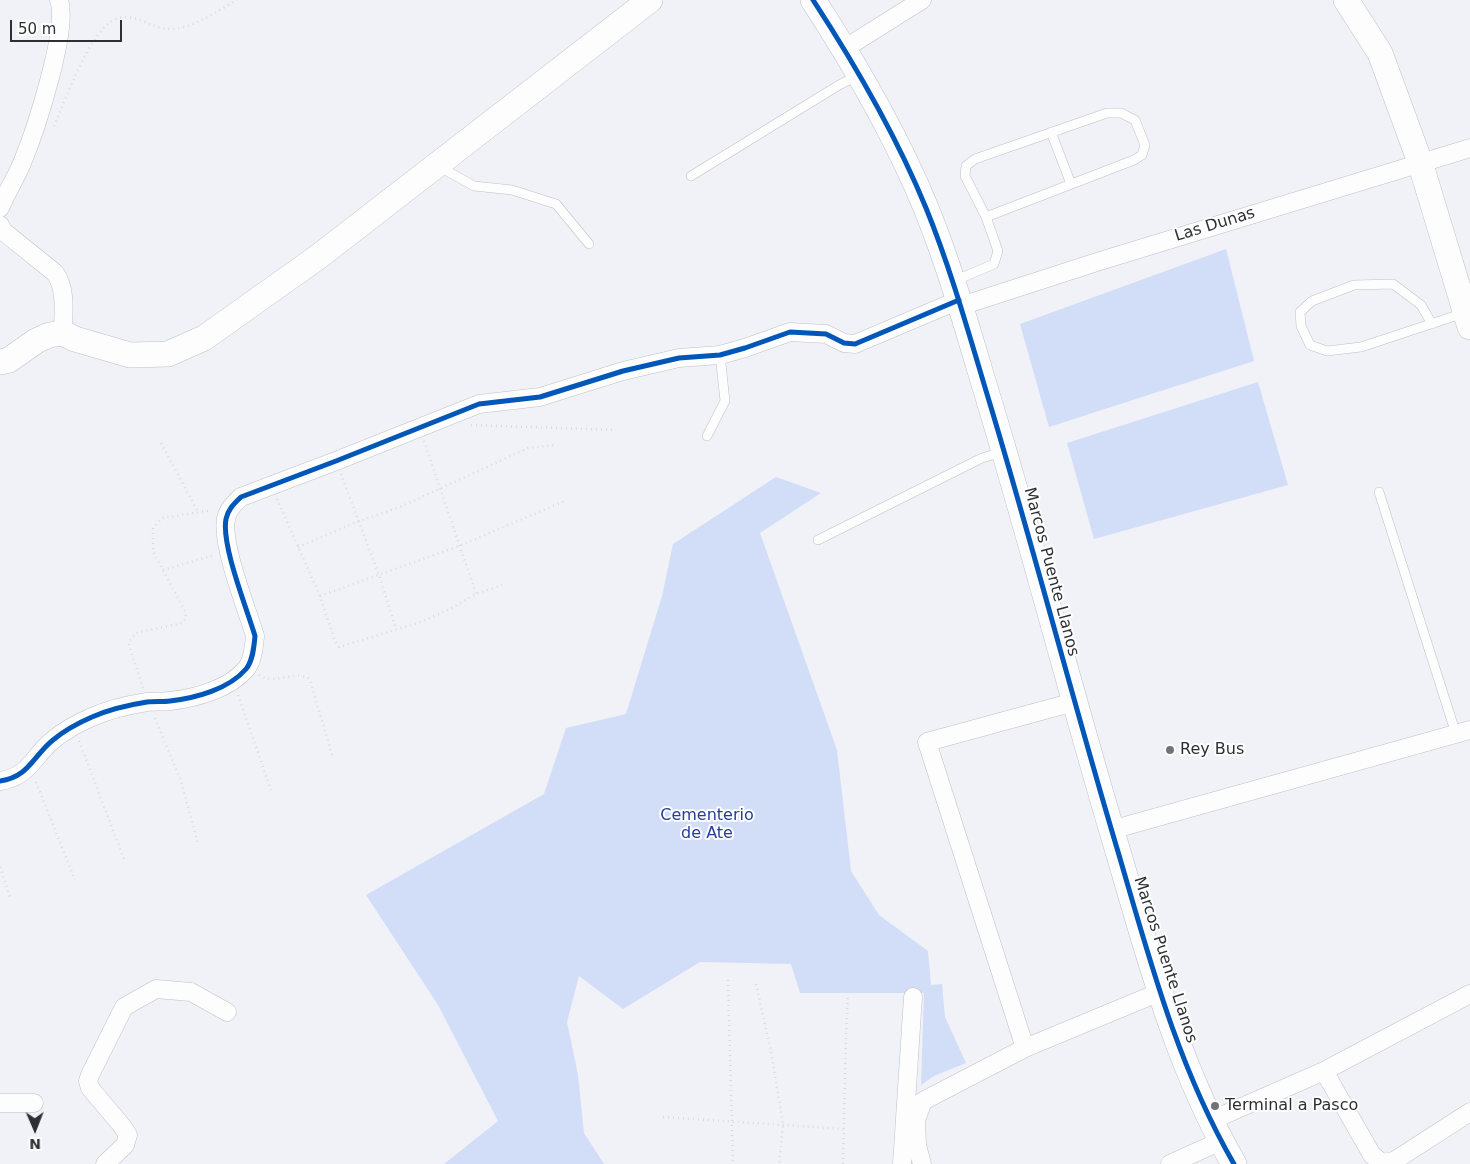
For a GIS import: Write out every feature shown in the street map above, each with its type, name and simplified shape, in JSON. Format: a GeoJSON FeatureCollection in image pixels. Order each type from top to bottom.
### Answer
{"type":"FeatureCollection","features":[{"type":"Feature","properties":{"kind":"street"},"geometry":{"type":"LineString","coordinates":[[0,208],[22,164],[39,114],[59,38],[62,7],[59,0]]}},
{"type":"Feature","properties":{"kind":"street"},"geometry":{"type":"LineString","coordinates":[[0,362],[9,360],[36,341],[49,335],[62,333],[75,339],[130,355],[168,354],[204,338],[318,257],[650,0]]}},
{"type":"Feature","properties":{"kind":"street","name":"Marcos Puente Llanos"},"geometry":{"type":"LineString","coordinates":[[813,0],[860,75],[890,130],[926,206],[958,295],[1111,830],[1160,992],[1184,1062],[1215,1131],[1234,1164]]}},
{"type":"Feature","properties":{"kind":"street"},"geometry":{"type":"LineString","coordinates":[[844,49],[922,0]]}},
{"type":"Feature","properties":{"kind":"street"},"geometry":{"type":"LineString","coordinates":[[1346,0],[1380,53],[1420,162],[1468,320]]}},
{"type":"Feature","properties":{"kind":"street","name":"Las Dunas"},"geometry":{"type":"LineString","coordinates":[[230,507],[241,497],[479,404],[540,396],[623,371],[679,358],[720,355],[790,332],[826,334],[844,343],[855,344],[958,295],[1100,261],[1470,148]]}},
{"type":"Feature","properties":{"kind":"street"},"geometry":{"type":"LineString","coordinates":[[0,225],[3,231],[55,273],[60,280],[63,306],[62,333]]}},
{"type":"Feature","properties":{"kind":"street"},"geometry":{"type":"LineString","coordinates":[[0,781],[12,779],[30,766],[51,742],[74,725],[110,709],[148,702],[171,701],[204,694],[233,682],[248,668],[256,636],[226,539],[226,520],[230,507]]}},
{"type":"Feature","properties":{"kind":"street"},"geometry":{"type":"LineString","coordinates":[[1025,1048],[927,742],[1074,702]]}},
{"type":"Feature","properties":{"kind":"street"},"geometry":{"type":"LineString","coordinates":[[1111,830],[1463,732]]}},
{"type":"Feature","properties":{"kind":"street"},"geometry":{"type":"LineString","coordinates":[[106,1164],[125,1145],[128,1135],[90,1088],[88,1081],[124,1007],[156,989],[191,992],[227,1012]]}},
{"type":"Feature","properties":{"kind":"street"},"geometry":{"type":"LineString","coordinates":[[922,1164],[917,1145],[916,1120],[923,1101],[1025,1048],[1160,992]]}},
{"type":"Feature","properties":{"kind":"street"},"geometry":{"type":"LineString","coordinates":[[902,1164],[913,997]]}},
{"type":"Feature","properties":{"kind":"street"},"geometry":{"type":"LineString","coordinates":[[1170,1164],[1215,1131],[1324,1070],[1468,1000]]}},
{"type":"Feature","properties":{"kind":"street"},"geometry":{"type":"LineString","coordinates":[[1324,1070],[1372,1155],[1382,1163],[1394,1161],[1470,1112]]}},
{"type":"Feature","properties":{"kind":"street"},"geometry":{"type":"LineString","coordinates":[[0,1103],[34,1103]]}},
{"type":"Feature","properties":{"kind":"lane"},"geometry":{"type":"LineString","coordinates":[[691,176],[860,75]]}},
{"type":"Feature","properties":{"kind":"lane"},"geometry":{"type":"LineString","coordinates":[[958,295],[994,264],[998,250],[986,217],[965,176],[966,166],[975,159],[1107,113],[1121,113],[1134,120],[1145,145],[1142,155],[1134,160],[986,217]]}},
{"type":"Feature","properties":{"kind":"lane"},"geometry":{"type":"LineString","coordinates":[[1051,132],[1071,184]]}},
{"type":"Feature","properties":{"kind":"lane"},"geometry":{"type":"LineString","coordinates":[[438,163],[447,171],[474,186],[512,190],[556,204],[589,244]]}},
{"type":"Feature","properties":{"kind":"lane"},"geometry":{"type":"LineString","coordinates":[[1432,324],[1421,306],[1393,284],[1354,285],[1312,301],[1300,312],[1301,326],[1310,345],[1327,351],[1361,347],[1432,324],[1468,320]]}},
{"type":"Feature","properties":{"kind":"lane"},"geometry":{"type":"LineString","coordinates":[[707,436],[725,400],[720,355]]}},
{"type":"Feature","properties":{"kind":"lane"},"geometry":{"type":"LineString","coordinates":[[818,540],[982,458],[1004,451]]}},
{"type":"Feature","properties":{"kind":"lane"},"geometry":{"type":"LineString","coordinates":[[1379,492],[1463,732]]}},
{"type":"Feature","properties":{"kind":"path"},"geometry":{"type":"LineString","coordinates":[[51,132],[86,53],[105,26],[115,19],[125,17],[168,29],[188,26],[237,0]]}},
{"type":"Feature","properties":{"kind":"path"},"geometry":{"type":"LineString","coordinates":[[470,425],[616,430]]}},
{"type":"Feature","properties":{"kind":"path"},"geometry":{"type":"LineString","coordinates":[[420,428],[476,594]]}},
{"type":"Feature","properties":{"kind":"path"},"geometry":{"type":"LineString","coordinates":[[161,443],[198,512]]}},
{"type":"Feature","properties":{"kind":"path"},"geometry":{"type":"LineString","coordinates":[[298,547],[358,521],[400,507],[528,448],[556,445]]}},
{"type":"Feature","properties":{"kind":"path"},"geometry":{"type":"LineString","coordinates":[[336,461],[396,630]]}},
{"type":"Feature","properties":{"kind":"path"},"geometry":{"type":"LineString","coordinates":[[271,486],[320,596],[335,641],[340,647],[421,622],[450,609],[476,594],[502,585]]}},
{"type":"Feature","properties":{"kind":"path"},"geometry":{"type":"LineString","coordinates":[[320,596],[459,546],[567,500]]}},
{"type":"Feature","properties":{"kind":"path"},"geometry":{"type":"LineString","coordinates":[[198,844],[181,781],[148,702],[129,645],[130,640],[136,634],[182,623],[186,618],[185,611],[153,552],[153,528],[162,518],[230,507]]}},
{"type":"Feature","properties":{"kind":"path"},"geometry":{"type":"LineString","coordinates":[[163,570],[229,551]]}},
{"type":"Feature","properties":{"kind":"path"},"geometry":{"type":"LineString","coordinates":[[248,668],[264,678],[277,680],[300,675],[306,676],[310,680],[333,758]]}},
{"type":"Feature","properties":{"kind":"path"},"geometry":{"type":"LineString","coordinates":[[233,682],[271,790]]}},
{"type":"Feature","properties":{"kind":"path"},"geometry":{"type":"LineString","coordinates":[[74,725],[124,859]]}},
{"type":"Feature","properties":{"kind":"path"},"geometry":{"type":"LineString","coordinates":[[30,766],[76,880]]}},
{"type":"Feature","properties":{"kind":"path"},"geometry":{"type":"LineString","coordinates":[[0,867],[11,900]]}},
{"type":"Feature","properties":{"kind":"path"},"geometry":{"type":"LineString","coordinates":[[728,980],[733,1164]]}},
{"type":"Feature","properties":{"kind":"path"},"geometry":{"type":"LineString","coordinates":[[756,984],[783,1124],[779,1164]]}},
{"type":"Feature","properties":{"kind":"path"},"geometry":{"type":"LineString","coordinates":[[843,1164],[848,994]]}},
{"type":"Feature","properties":{"kind":"path"},"geometry":{"type":"LineString","coordinates":[[663,1117],[844,1129]]}},
{"type":"Feature","properties":{"kind":"green space"},"geometry":{"type":"Polygon","coordinates":[[[1226,249],[1254,361],[1049,427],[1020,324],[1226,249]]]}},
{"type":"Feature","properties":{"kind":"green space"},"geometry":{"type":"Polygon","coordinates":[[[1258,382],[1288,485],[1094,539],[1067,443],[1258,382]]]}},
{"type":"Feature","properties":{"kind":"green space","name":"Cementerio de Ate"},"geometry":{"type":"Polygon","coordinates":[[[776,477],[821,493],[760,533],[837,750],[851,871],[879,915],[928,951],[931,985],[942,984],[945,1017],[966,1063],[934,1076],[921,1085],[924,993],[800,993],[791,964],[700,962],[623,1009],[579,976],[567,1022],[578,1075],[584,1133],[604,1164],[444,1164],[498,1121],[438,1005],[366,895],[544,794],[566,728],[626,714],[662,596],[673,544],[776,477]]]}},
{"type":"Feature","properties":{"kind":"cycle path"},"geometry":{"type":"LineString","coordinates":[[813,0],[845,50],[902,154],[926,208],[944,256],[1007,460],[1102,799],[1154,974],[1181,1052],[1214,1127],[1234,1164]]}},
{"type":"Feature","properties":{"kind":"cycle path"},"geometry":{"type":"LineString","coordinates":[[0,781],[18,775],[53,740],[87,719],[126,706],[147,702],[180,700],[201,695],[231,682],[246,669],[252,658],[255,636],[231,560],[225,530],[228,512],[241,497],[479,404],[540,397],[623,371],[679,358],[720,355],[790,332],[826,334],[844,343],[855,344],[959,300]]}},
{"type":"Feature","properties":{"kind":"place","name":"Rey Bus"},"geometry":{"type":"Point","coordinates":[1170,750]}},
{"type":"Feature","properties":{"kind":"place","name":"Terminal a Pasco"},"geometry":{"type":"Point","coordinates":[1215,1106]}}]}
